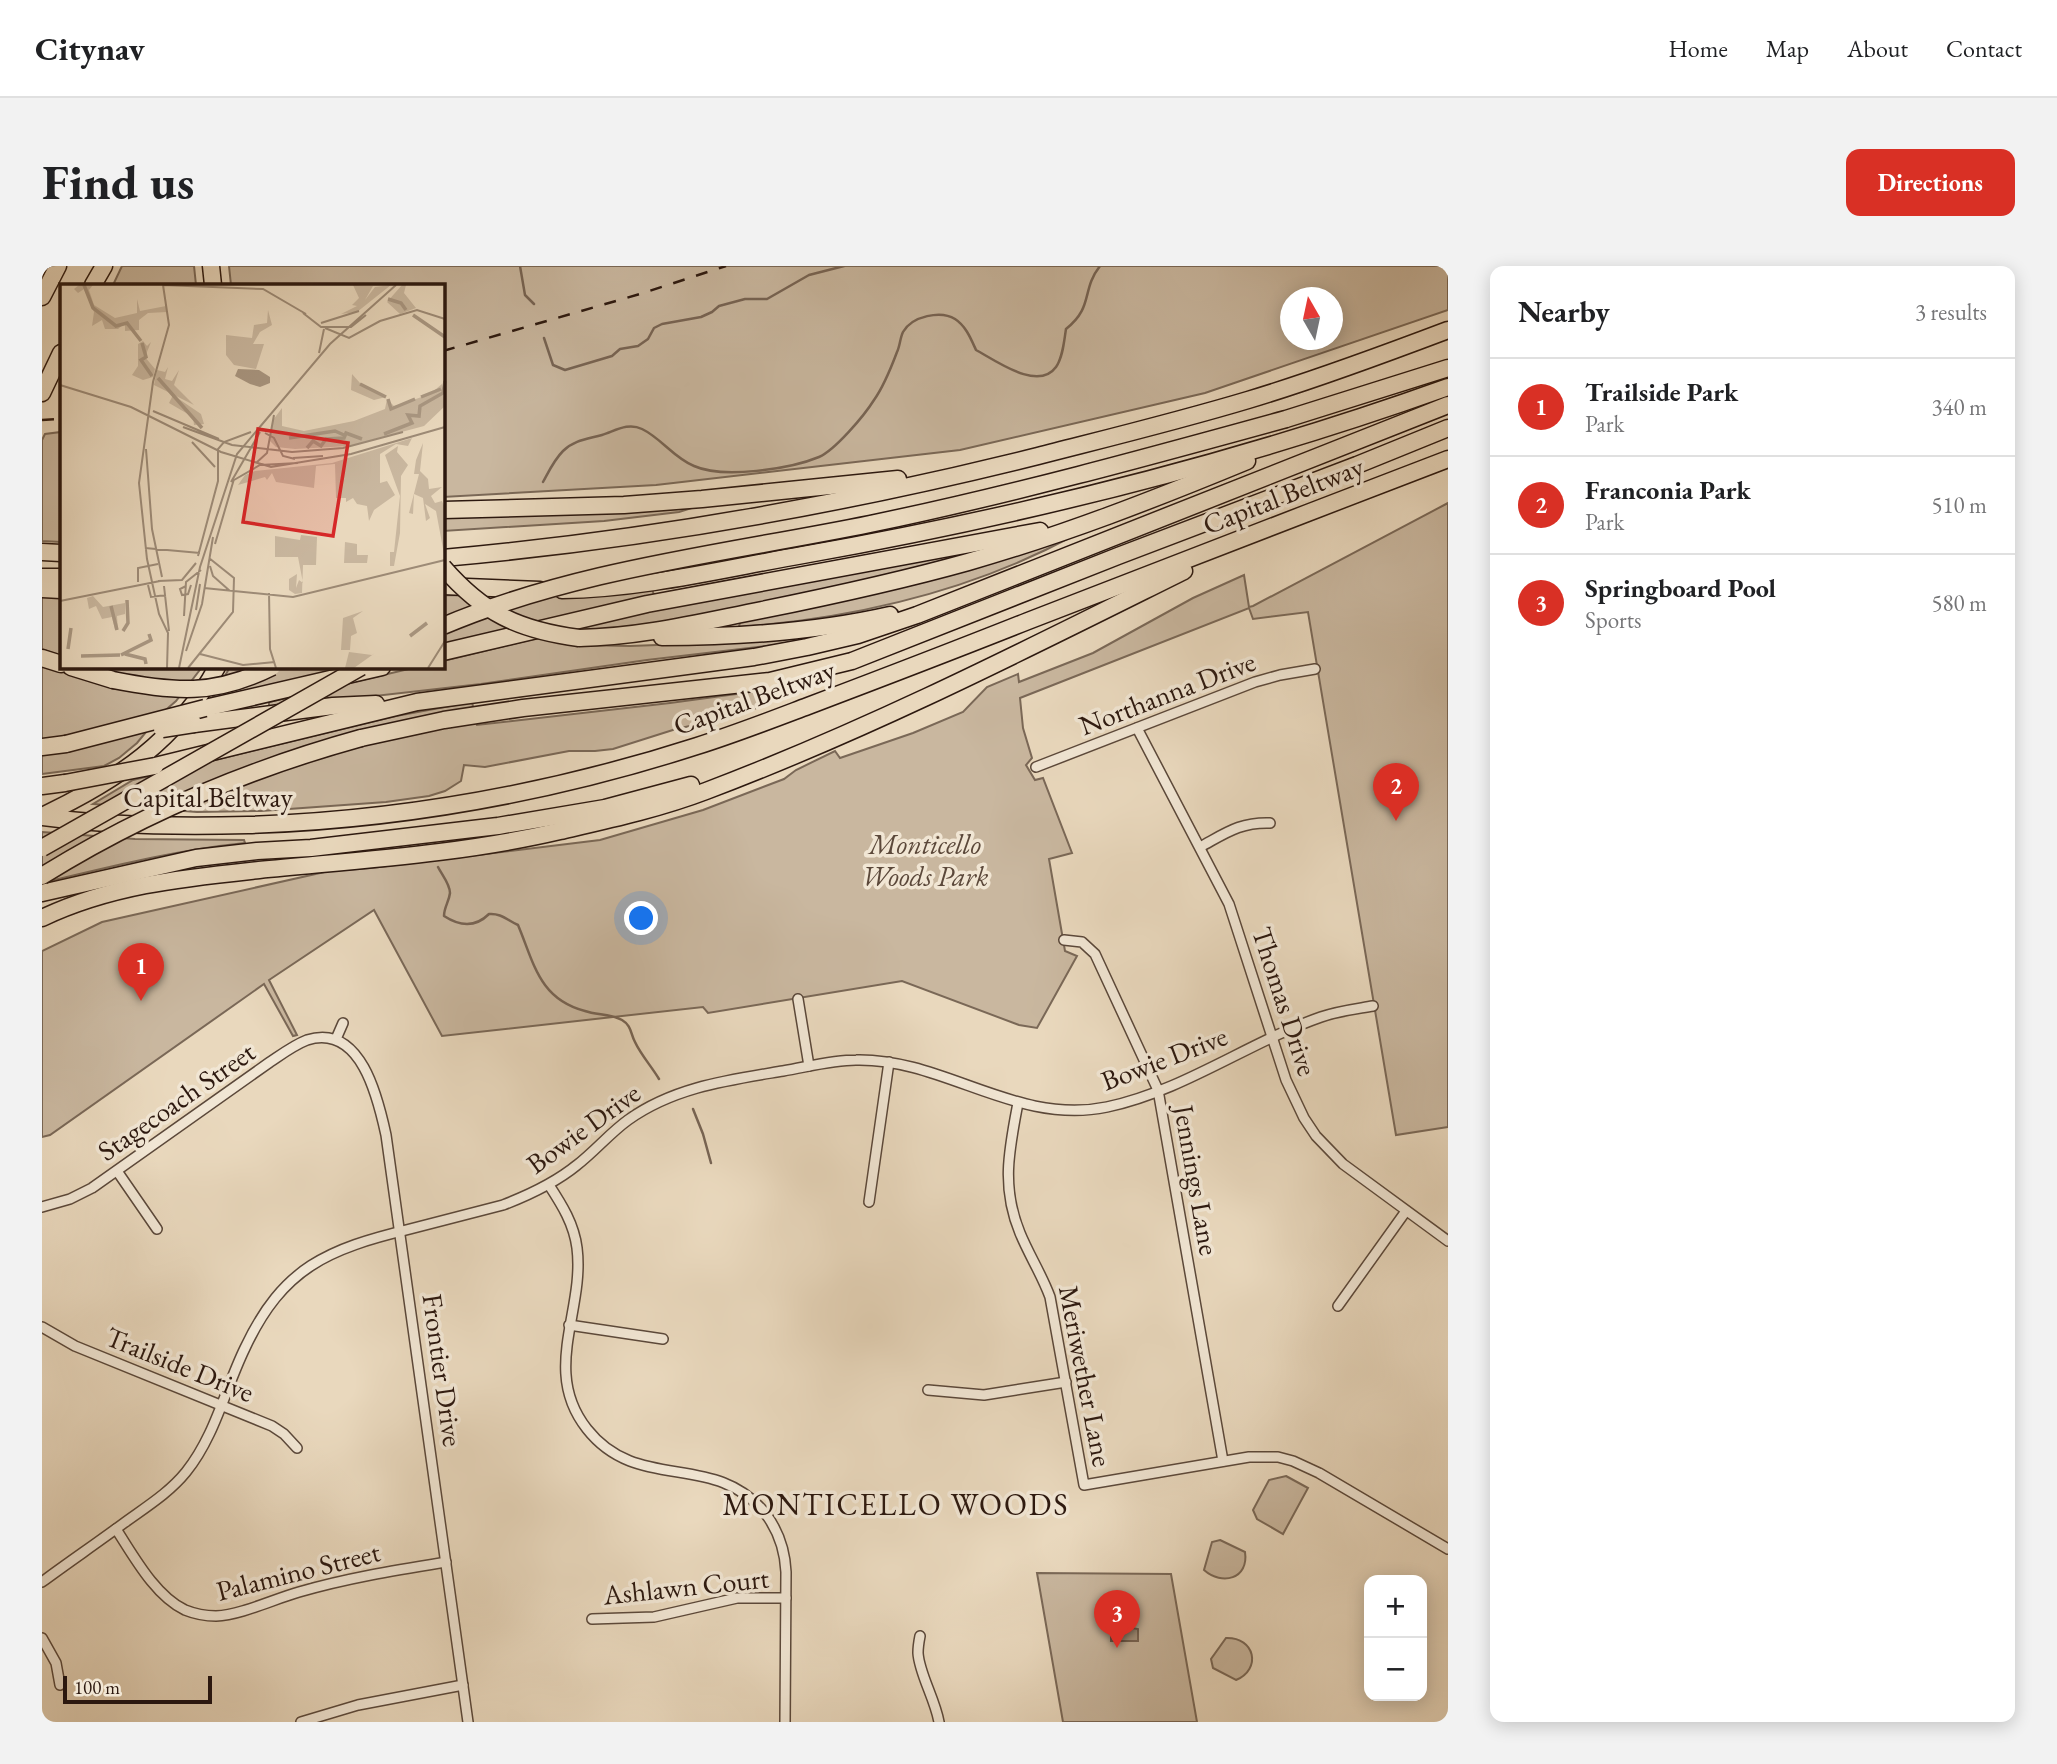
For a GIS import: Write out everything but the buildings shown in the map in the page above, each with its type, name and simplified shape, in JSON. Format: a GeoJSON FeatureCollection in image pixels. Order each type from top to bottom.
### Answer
{"type":"FeatureCollection","features":[{"type":"Feature","properties":{"kind":"highway"},"geometry":{"type":"LineString","coordinates":[[42,297],[58,266]]}},
{"type":"Feature","properties":{"kind":"highway"},"geometry":{"type":"LineString","coordinates":[[94,284],[104,266]]}},
{"type":"Feature","properties":{"kind":"highway"},"geometry":{"type":"LineString","coordinates":[[201,266],[203,284]]}},
{"type":"Feature","properties":{"kind":"highway"},"geometry":{"type":"LineString","coordinates":[[211,266],[213,284]]}},
{"type":"Feature","properties":{"kind":"highway"},"geometry":{"type":"LineString","coordinates":[[444,558],[611,540],[743,519],[974,472],[1250,400],[1448,330]]}},
{"type":"Feature","properties":{"kind":"highway"},"geometry":{"type":"LineString","coordinates":[[42,368],[60,353]]}},
{"type":"Feature","properties":{"kind":"highway"},"geometry":{"type":"LineString","coordinates":[[42,393],[60,354]]}},
{"type":"Feature","properties":{"kind":"highway"},"geometry":{"type":"LineString","coordinates":[[444,626],[482,609],[612,573],[871,523],[1049,484],[1286,419],[1448,368]]}},
{"type":"Feature","properties":{"kind":"highway"},"geometry":{"type":"LineString","coordinates":[[444,586],[519,590],[618,587],[860,545],[1121,487],[1328,428],[1448,387]]}},
{"type":"Feature","properties":{"kind":"highway"},"geometry":{"type":"LineString","coordinates":[[42,786],[155,766],[416,702],[713,662],[807,647],[858,635],[1013,579],[1448,405]]}},
{"type":"Feature","properties":{"kind":"highway"},"geometry":{"type":"LineString","coordinates":[[579,638],[652,632],[862,589],[969,562],[1136,506],[1328,428]]}},
{"type":"Feature","properties":{"kind":"highway"},"geometry":{"type":"LineString","coordinates":[[42,876],[90,847],[157,813],[260,770],[361,738],[477,715],[570,702],[770,681],[852,661],[1448,428]]}},
{"type":"Feature","properties":{"kind":"highway","name":"Capital Beltway"},"geometry":{"type":"LineString","coordinates":[[42,817],[82,822],[178,826],[326,821],[451,807],[514,795],[644,763],[721,738],[898,673],[1448,459]]}},
{"type":"Feature","properties":{"kind":"highway"},"geometry":{"type":"LineString","coordinates":[[444,510],[637,504],[974,472]]}},
{"type":"Feature","properties":{"kind":"highway"},"geometry":{"type":"LineString","coordinates":[[444,652],[647,604],[1104,517]]}},
{"type":"Feature","properties":{"kind":"highway"},"geometry":{"type":"LineString","coordinates":[[42,918],[94,897],[151,883],[476,847],[557,832],[703,792],[859,728],[1271,528]]}},
{"type":"Feature","properties":{"kind":"highway"},"geometry":{"type":"LineString","coordinates":[[42,552],[60,553]]}},
{"type":"Feature","properties":{"kind":"highway"},"geometry":{"type":"LineString","coordinates":[[444,569],[494,614],[557,635],[579,638],[737,635],[837,625],[906,612],[1013,579]]}},
{"type":"Feature","properties":{"kind":"highway"},"geometry":{"type":"LineString","coordinates":[[42,577],[60,577]]}},
{"type":"Feature","properties":{"kind":"highway"},"geometry":{"type":"LineString","coordinates":[[42,589],[60,590]]}},
{"type":"Feature","properties":{"kind":"highway"},"geometry":{"type":"LineString","coordinates":[[42,658],[60,664]]}},
{"type":"Feature","properties":{"kind":"highway"},"geometry":{"type":"LineString","coordinates":[[74,668],[151,688],[179,690],[205,689],[233,683],[270,668]]}},
{"type":"Feature","properties":{"kind":"highway"},"geometry":{"type":"LineString","coordinates":[[42,817],[91,791],[149,752],[194,703],[216,668]]}},
{"type":"Feature","properties":{"kind":"highway"},"geometry":{"type":"LineString","coordinates":[[42,848],[359,668]]}},
{"type":"Feature","properties":{"kind":"highway"},"geometry":{"type":"LineString","coordinates":[[66,744],[378,668]]}},
{"type":"Feature","properties":{"kind":"highway"},"geometry":{"type":"LineString","coordinates":[[42,747],[333,706],[416,702]]}},
{"type":"Feature","properties":{"kind":"highway"},"geometry":{"type":"LineString","coordinates":[[42,893],[196,858],[311,848],[498,826],[605,808],[700,782],[859,728]]}},
{"type":"Feature","properties":{"kind":"street","name":"Northanna Drive"},"geometry":{"type":"LineString","coordinates":[[1036,767],[1255,682],[1315,669]]}},
{"type":"Feature","properties":{"kind":"street","name":"Thomas Drive"},"geometry":{"type":"LineString","coordinates":[[1137,727],[1229,904],[1293,1097],[1316,1136],[1343,1164],[1448,1241]]}},
{"type":"Feature","properties":{"kind":"street"},"geometry":{"type":"LineString","coordinates":[[1200,847],[1241,825],[1270,823]]}},
{"type":"Feature","properties":{"kind":"street","name":"Jennings Lane"},"geometry":{"type":"LineString","coordinates":[[1064,940],[1082,942],[1096,954],[1158,1090],[1223,1461]]}},
{"type":"Feature","properties":{"kind":"street"},"geometry":{"type":"LineString","coordinates":[[798,999],[809,1066]]}},
{"type":"Feature","properties":{"kind":"street","name":"Bowie Drive"},"geometry":{"type":"LineString","coordinates":[[42,1582],[160,1497],[184,1474],[205,1444],[253,1331],[269,1305],[309,1267],[335,1251],[360,1241],[503,1205],[549,1185],[575,1167],[628,1120],[665,1099],[712,1083],[855,1060],[890,1062],[916,1068],[1018,1103],[1050,1109],[1088,1110],[1133,1100],[1324,1016],[1373,1006]]}},
{"type":"Feature","properties":{"kind":"street"},"geometry":{"type":"LineString","coordinates":[[336,1039],[343,1023]]}},
{"type":"Feature","properties":{"kind":"street","name":"Stagecoach Street"},"geometry":{"type":"LineString","coordinates":[[42,1207],[81,1194],[117,1171],[290,1048],[316,1038],[336,1039]]}},
{"type":"Feature","properties":{"kind":"street","name":"Frontier Drive"},"geometry":{"type":"LineString","coordinates":[[336,1039],[356,1055],[367,1074],[386,1135],[468,1722]]}},
{"type":"Feature","properties":{"kind":"street"},"geometry":{"type":"LineString","coordinates":[[869,1202],[890,1062]]}},
{"type":"Feature","properties":{"kind":"street","name":"Meriwether Lane"},"geometry":{"type":"LineString","coordinates":[[1018,1103],[1008,1150],[1010,1196],[1020,1232],[1050,1297],[1084,1485],[1262,1456],[1293,1461],[1319,1473],[1448,1549]]}},
{"type":"Feature","properties":{"kind":"street"},"geometry":{"type":"LineString","coordinates":[[117,1171],[157,1229]]}},
{"type":"Feature","properties":{"kind":"street"},"geometry":{"type":"LineString","coordinates":[[549,1185],[569,1219],[577,1247],[577,1274],[565,1356],[566,1381],[573,1406],[586,1429],[607,1449],[629,1462],[653,1469],[714,1478],[732,1485],[750,1498],[768,1518],[781,1542],[786,1566],[785,1722]]}},
{"type":"Feature","properties":{"kind":"street"},"geometry":{"type":"LineString","coordinates":[[1338,1306],[1406,1211]]}},
{"type":"Feature","properties":{"kind":"street"},"geometry":{"type":"LineString","coordinates":[[569,1325],[663,1339]]}},
{"type":"Feature","properties":{"kind":"street","name":"Trailside Drive"},"geometry":{"type":"LineString","coordinates":[[42,1327],[75,1346],[272,1426],[297,1448]]}},
{"type":"Feature","properties":{"kind":"street"},"geometry":{"type":"LineString","coordinates":[[928,1390],[984,1395],[1066,1382]]}},
{"type":"Feature","properties":{"kind":"street","name":"Palamino Street"},"geometry":{"type":"LineString","coordinates":[[116,1529],[165,1597],[184,1609],[208,1616],[227,1614],[353,1578],[446,1562]]}},
{"type":"Feature","properties":{"kind":"street","name":"Ashlawn Court"},"geometry":{"type":"LineString","coordinates":[[592,1619],[654,1617],[737,1598],[786,1598]]}},
{"type":"Feature","properties":{"kind":"street"},"geometry":{"type":"LineString","coordinates":[[920,1636],[918,1654],[934,1698],[939,1722]]}},
{"type":"Feature","properties":{"kind":"street"},"geometry":{"type":"LineString","coordinates":[[42,1638],[56,1663],[60,1685]]}},
{"type":"Feature","properties":{"kind":"street"},"geometry":{"type":"LineString","coordinates":[[301,1722],[358,1705],[463,1685]]}},
{"type":"Feature","properties":{"kind":"green space"},"geometry":{"type":"Polygon","coordinates":[[[122,266],[194,266],[196,284],[113,284],[122,266]]]}},
{"type":"Feature","properties":{"kind":"green space"},"geometry":{"type":"Polygon","coordinates":[[[229,266],[1448,266],[1448,310],[1343,346],[1343,287],[1280,287],[1280,350],[1331,350],[1205,393],[960,450],[656,485],[444,497],[444,284],[231,284],[229,266]]]}},
{"type":"Feature","properties":{"kind":"green space"},"geometry":{"type":"Polygon","coordinates":[[[60,432],[60,542],[42,541],[42,440],[45,434],[60,432]]]}},
{"type":"Feature","properties":{"kind":"green space","name":"Monticello Woods Park"},"geometry":{"type":"Polygon","coordinates":[[[1448,503],[1448,1127],[1396,1135],[1308,612],[1253,619],[1249,608],[1020,698],[1023,728],[1032,758],[1026,765],[1035,780],[1043,778],[1072,853],[1049,859],[1065,951],[1077,956],[1037,1028],[1019,1025],[902,981],[708,1013],[703,1007],[442,1036],[374,910],[269,980],[297,1035],[293,1036],[264,984],[50,1135],[42,1137],[42,951],[102,922],[329,871],[600,840],[703,810],[784,779],[796,770],[835,751],[840,758],[913,733],[963,712],[987,687],[1018,674],[1019,682],[1093,653],[1193,598],[1244,575],[1249,607],[1253,606],[1448,503]]]}},
{"type":"Feature","properties":{"kind":"green space"},"geometry":{"type":"Polygon","coordinates":[[[698,506],[679,512],[604,521],[444,531],[444,516],[698,506]]]}},
{"type":"Feature","properties":{"kind":"green space"},"geometry":{"type":"Polygon","coordinates":[[[1073,536],[993,573],[911,599],[826,617],[739,627],[740,622],[1073,536]]]}},
{"type":"Feature","properties":{"kind":"green space"},"geometry":{"type":"Polygon","coordinates":[[[955,554],[939,561],[858,583],[658,624],[626,629],[570,629],[700,600],[955,554]]]}},
{"type":"Feature","properties":{"kind":"green space"},"geometry":{"type":"Polygon","coordinates":[[[652,589],[654,595],[444,645],[444,595],[564,596],[652,589]]]}},
{"type":"Feature","properties":{"kind":"green space"},"geometry":{"type":"Polygon","coordinates":[[[42,596],[60,596],[60,656],[42,649],[42,596]]]}},
{"type":"Feature","properties":{"kind":"green space"},"geometry":{"type":"Polygon","coordinates":[[[813,635],[813,638],[774,645],[481,684],[269,708],[269,702],[413,668],[444,668],[444,661],[538,638],[578,645],[630,646],[766,641],[813,635]]]}},
{"type":"Feature","properties":{"kind":"green space"},"geometry":{"type":"Polygon","coordinates":[[[42,666],[111,686],[115,672],[101,668],[201,668],[176,701],[160,715],[137,743],[119,758],[104,766],[42,774],[42,666]]]}},
{"type":"Feature","properties":{"kind":"green space"},"geometry":{"type":"Polygon","coordinates":[[[229,668],[345,668],[211,700],[229,668]]]}},
{"type":"Feature","properties":{"kind":"green space"},"geometry":{"type":"Polygon","coordinates":[[[773,689],[774,698],[762,706],[613,749],[569,751],[485,767],[464,765],[461,781],[445,791],[429,796],[386,802],[261,811],[197,812],[93,804],[133,780],[396,716],[472,702],[477,725],[773,689]]]}},
{"type":"Feature","properties":{"kind":"green space"},"geometry":{"type":"Polygon","coordinates":[[[42,832],[135,839],[244,840],[245,843],[117,865],[42,883],[42,832]]]}},
{"type":"Feature","properties":{"kind":"green space"},"geometry":{"type":"Polygon","coordinates":[[[1286,1476],[1308,1488],[1283,1534],[1257,1519],[1253,1510],[1269,1480],[1286,1476]]]}},
{"type":"Feature","properties":{"kind":"green space"},"geometry":{"type":"Polygon","coordinates":[[[1220,1540],[1245,1552],[1243,1568],[1233,1577],[1219,1578],[1204,1570],[1212,1542],[1220,1540]]]}},
{"type":"Feature","properties":{"kind":"green space"},"geometry":{"type":"Polygon","coordinates":[[[1037,1573],[1171,1574],[1197,1722],[1063,1722],[1037,1573]]]}},
{"type":"Feature","properties":{"kind":"green space"},"geometry":{"type":"Polygon","coordinates":[[[1226,1638],[1243,1643],[1252,1654],[1249,1669],[1236,1680],[1213,1668],[1211,1659],[1226,1638]]]}},
{"type":"Feature","properties":{"kind":"shaded area"},"geometry":{"type":"Polygon","coordinates":[[[1099,1603],[1131,1604],[1131,1628],[1138,1629],[1138,1641],[1111,1641],[1111,1619],[1099,1618],[1099,1603]]]}},
{"type":"Feature","properties":{"kind":"waterway"},"geometry":{"type":"LineString","coordinates":[[520,266],[525,295],[534,304]]}},
{"type":"Feature","properties":{"kind":"waterway"},"geometry":{"type":"LineString","coordinates":[[544,338],[553,365],[565,370],[612,356],[620,349],[638,346],[648,339],[654,328],[662,324],[701,317],[719,306],[745,299],[767,299],[809,275],[844,266]]}},
{"type":"Feature","properties":{"kind":"waterway"},"geometry":{"type":"LineString","coordinates":[[543,482],[567,447],[581,440],[627,427],[642,429],[687,462],[707,470],[739,472],[774,469],[819,457],[841,440],[878,395],[907,326],[927,316],[942,315],[955,319],[965,329],[976,350],[1016,372],[1039,376],[1048,374],[1058,363],[1066,329],[1075,321],[1084,306],[1094,275],[1100,266]]}},
{"type":"Feature","properties":{"kind":"waterway"},"geometry":{"type":"LineString","coordinates":[[438,867],[450,890],[444,916],[468,924],[493,914],[518,925],[534,966],[548,989],[570,1005],[625,1022],[637,1047],[659,1079]]}},
{"type":"Feature","properties":{"kind":"waterway"},"geometry":{"type":"LineString","coordinates":[[693,1109],[711,1163]]}},
{"type":"Feature","properties":{"kind":"railway"},"geometry":{"type":"LineString","coordinates":[[444,351],[726,266]]}},
{"type":"Feature","properties":{"kind":"railway"},"geometry":{"type":"LineString","coordinates":[[42,420],[60,419]]}},
{"type":"Feature","properties":{"kind":"place","name":"Franconia Park"},"geometry":{"type":"Point","coordinates":[1396,821]}},
{"type":"Feature","properties":{"kind":"place","name":"Trailside Park"},"geometry":{"type":"Point","coordinates":[141,1001]}},
{"type":"Feature","properties":{"kind":"place","name":"Springboard Pool"},"geometry":{"type":"Point","coordinates":[1117,1648]}},
{"type":"Feature","properties":{"kind":"district","name":"MONTICELLO WOODS"},"geometry":{"type":"Point","coordinates":[896,1504]}}]}
